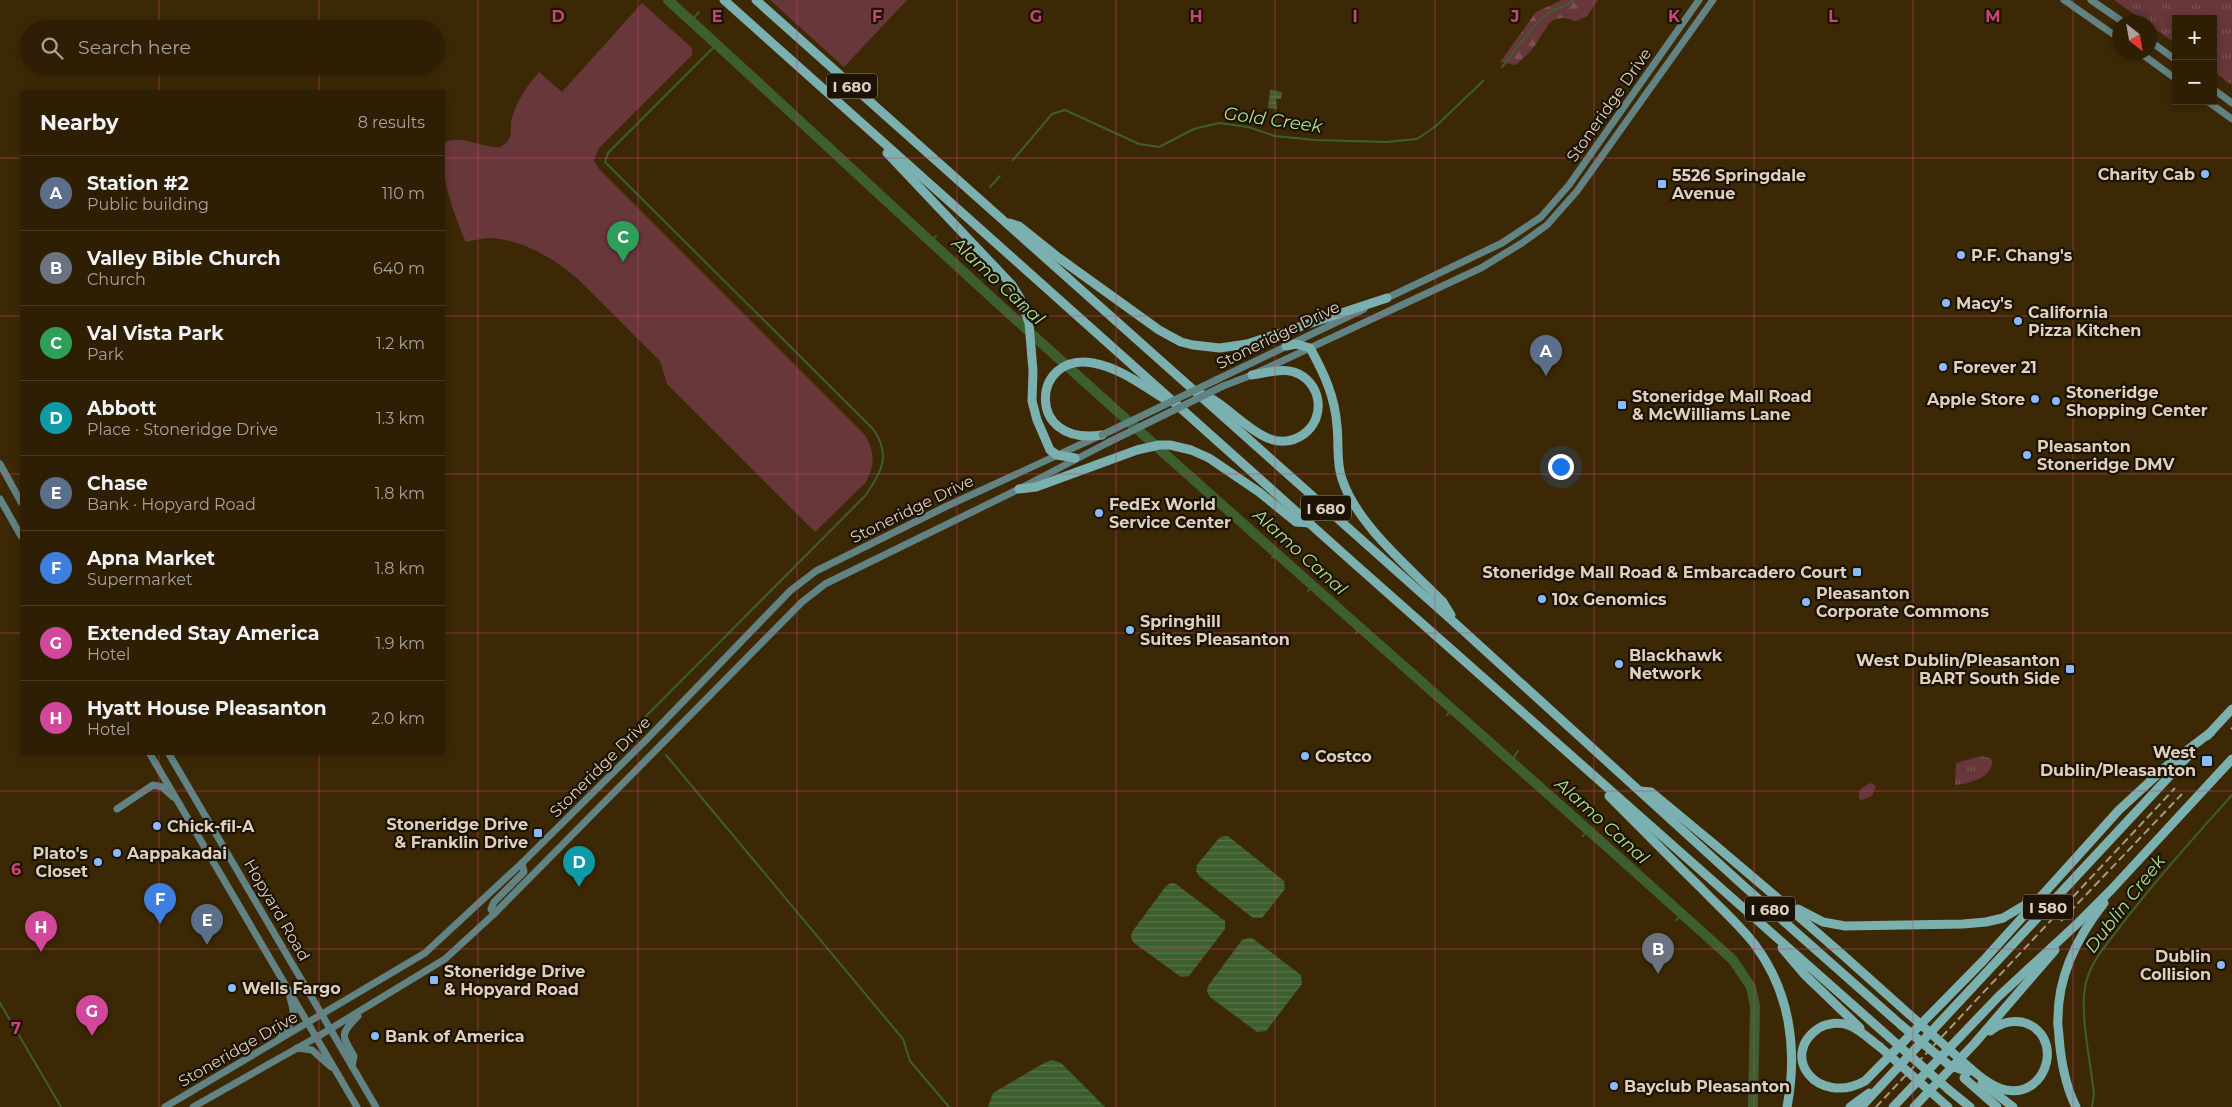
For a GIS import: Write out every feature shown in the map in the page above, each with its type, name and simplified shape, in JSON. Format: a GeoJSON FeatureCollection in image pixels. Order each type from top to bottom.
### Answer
{"type":"FeatureCollection","features":[{"type":"Feature","properties":{"kind":"highway","name":"I 680"},"geometry":{"type":"LineString","coordinates":[[724,0],[1600,781],[1970,1107]]}},
{"type":"Feature","properties":{"kind":"highway","name":"I 680"},"geometry":{"type":"LineString","coordinates":[[756,0],[1456,624],[1901,1025],[1949,1065],[1967,1072]]}},
{"type":"Feature","properties":{"kind":"highway"},"geometry":{"type":"LineString","coordinates":[[870,131],[882,147],[1012,285],[1029,323],[1034,410],[1050,450],[1057,455],[1075,458]]}},
{"type":"Feature","properties":{"kind":"highway"},"geometry":{"type":"LineString","coordinates":[[1005,222],[1019,226],[1052,253],[1159,330],[1181,342],[1193,345],[1220,348],[1247,344],[1387,298]]}},
{"type":"Feature","properties":{"kind":"highway"},"geometry":{"type":"LineString","coordinates":[[1286,346],[1296,344],[1310,348],[1334,401],[1341,476],[1351,502],[1370,527],[1443,602],[1456,624]]}},
{"type":"Feature","properties":{"kind":"highway"},"geometry":{"type":"LineString","coordinates":[[1102,435],[1079,436],[1070,434],[1056,425],[1047,410],[1045,401],[1049,382],[1054,374],[1068,364],[1091,362],[1105,366],[1127,376],[1187,412]]}},
{"type":"Feature","properties":{"kind":"highway"},"geometry":{"type":"LineString","coordinates":[[1195,392],[1209,396],[1246,426],[1270,438],[1287,441],[1296,438],[1311,428],[1316,419],[1318,400],[1313,386],[1308,380],[1301,374],[1283,370],[1252,375]]}},
{"type":"Feature","properties":{"kind":"highway"},"geometry":{"type":"LineString","coordinates":[[1019,489],[1036,487],[1119,456],[1159,445],[1191,450],[1209,458],[1259,492],[1296,522],[1310,523]]}},
{"type":"Feature","properties":{"kind":"highway","name":"I 580"},"geometry":{"type":"LineString","coordinates":[[1861,1107],[2232,709]]}},
{"type":"Feature","properties":{"kind":"highway"},"geometry":{"type":"LineString","coordinates":[[1880,1047],[1849,1025],[1831,1023],[1813,1032],[1806,1041],[1802,1051],[1803,1069],[1811,1083],[1827,1093],[1837,1094],[1856,1088],[1887,1060],[1935,1011],[2119,810],[2169,764],[2210,732]]}},
{"type":"Feature","properties":{"kind":"highway","name":"I 580"},"geometry":{"type":"LineString","coordinates":[[1892,1107],[1998,997],[2111,890],[2232,759]]}},
{"type":"Feature","properties":{"kind":"highway"},"geometry":{"type":"LineString","coordinates":[[1600,781],[1601,788],[1744,932],[1762,955],[1782,994],[1790,1025],[1793,1060],[1787,1107]]}},
{"type":"Feature","properties":{"kind":"highway"},"geometry":{"type":"LineString","coordinates":[[1640,791],[1650,792],[1820,933],[1910,1015],[1967,1072],[1997,1107]]}},
{"type":"Feature","properties":{"kind":"highway"},"geometry":{"type":"LineString","coordinates":[[1754,877],[1813,918],[1834,925],[1851,926],[1963,924],[1995,920],[2021,909],[2047,889]]}},
{"type":"Feature","properties":{"kind":"highway"},"geometry":{"type":"LineString","coordinates":[[2076,1107],[2067,1085],[2060,1055],[2059,1000],[2063,981],[2074,950],[2083,932],[2106,902],[2111,890]]}},
{"type":"Feature","properties":{"kind":"highway"},"geometry":{"type":"LineString","coordinates":[[1914,1107],[1974,1044],[2078,923]]}},
{"type":"Feature","properties":{"kind":"highway"},"geometry":{"type":"LineString","coordinates":[[1778,938],[1779,945],[1805,975],[1880,1047],[1948,1107]]}},
{"type":"Feature","properties":{"kind":"highway"},"geometry":{"type":"LineString","coordinates":[[1967,1072],[1998,1088],[2017,1090],[2036,1082],[2047,1064],[2046,1045],[2042,1036],[2028,1024],[2019,1022],[2002,1024],[1974,1044]]}},
{"type":"Feature","properties":{"kind":"highway"},"geometry":{"type":"LineString","coordinates":[[1967,1072],[2013,1107]]}},
{"type":"Feature","properties":{"kind":"highway"},"geometry":{"type":"LineString","coordinates":[[1850,1107],[1885,1081]]}},
{"type":"Feature","properties":{"kind":"main road","name":"Stoneridge Drive"},"geometry":{"type":"LineString","coordinates":[[165,1107],[425,953],[522,863],[646,740],[790,592],[816,571],[1502,244],[1540,217],[1575,177],[1699,0]]}},
{"type":"Feature","properties":{"kind":"main road","name":"Stoneridge Drive"},"geometry":{"type":"LineString","coordinates":[[193,1107],[331,1029],[445,959],[494,914],[802,602],[826,584],[1019,489],[1075,458],[1224,386],[1252,375],[1480,268],[1522,243],[1547,225],[1577,191],[1713,0]]}},
{"type":"Feature","properties":{"kind":"main road"},"geometry":{"type":"LineString","coordinates":[[2064,0],[2112,33]]}},
{"type":"Feature","properties":{"kind":"main road"},"geometry":{"type":"LineString","coordinates":[[2091,0],[2113,15]]}},
{"type":"Feature","properties":{"kind":"main road"},"geometry":{"type":"LineString","coordinates":[[2157,46],[2172,57]]}},
{"type":"Feature","properties":{"kind":"main road"},"geometry":{"type":"LineString","coordinates":[[2150,60],[2172,76]]}},
{"type":"Feature","properties":{"kind":"main road"},"geometry":{"type":"LineString","coordinates":[[2217,92],[2232,103]]}},
{"type":"Feature","properties":{"kind":"main road"},"geometry":{"type":"LineString","coordinates":[[2213,105],[2232,119]]}},
{"type":"Feature","properties":{"kind":"main road"},"geometry":{"type":"LineString","coordinates":[[0,464],[20,500]]}},
{"type":"Feature","properties":{"kind":"main road"},"geometry":{"type":"LineString","coordinates":[[0,499],[20,534]]}},
{"type":"Feature","properties":{"kind":"main road","name":"Hopyard Road"},"geometry":{"type":"LineString","coordinates":[[151,755],[357,1107]]}},
{"type":"Feature","properties":{"kind":"main road","name":"Hopyard Road"},"geometry":{"type":"LineString","coordinates":[[170,755],[376,1107]]}},
{"type":"Feature","properties":{"kind":"main road"},"geometry":{"type":"LineString","coordinates":[[117,809],[152,785],[162,787],[182,808]]}},
{"type":"Feature","properties":{"kind":"main road"},"geometry":{"type":"LineString","coordinates":[[494,914],[491,909],[494,902],[524,872],[522,863]]}},
{"type":"Feature","properties":{"kind":"main road"},"geometry":{"type":"LineString","coordinates":[[277,1042],[294,1019],[295,1013],[286,984]]}},
{"type":"Feature","properties":{"kind":"main road"},"geometry":{"type":"LineString","coordinates":[[352,1066],[354,1056],[344,1039],[344,1032],[346,1027],[365,1008]]}},
{"type":"Feature","properties":{"kind":"main road"},"geometry":{"type":"LineString","coordinates":[[297,1048],[316,1052],[339,1075]]}},
{"type":"Feature","properties":{"kind":"green space"},"geometry":{"type":"Polygon","coordinates":[[[770,0],[907,0],[844,67],[770,0]]]}},
{"type":"Feature","properties":{"kind":"green space"},"geometry":{"type":"Polygon","coordinates":[[[1562,0],[1598,0],[1587,16],[1576,21],[1566,18],[1553,20],[1545,29],[1538,42],[1516,65],[1500,62],[1536,12],[1562,0]]]}},
{"type":"Feature","properties":{"kind":"green space"},"geometry":{"type":"Polygon","coordinates":[[[2114,0],[2232,0],[2232,85],[2217,74],[2217,15],[2172,15],[2172,41],[2157,30],[2157,15],[2135,15],[2114,0]]]}},
{"type":"Feature","properties":{"kind":"green space"},"geometry":{"type":"Polygon","coordinates":[[[642,3],[692,48],[692,55],[599,148],[594,160],[599,169],[865,435],[871,447],[873,458],[866,482],[815,532],[667,384],[660,361],[579,280],[549,258],[526,246],[501,239],[489,238],[466,242],[452,207],[445,178],[446,142],[458,140],[494,147],[504,145],[510,137],[511,120],[517,105],[539,72],[562,92],[642,3]]]}},
{"type":"Feature","properties":{"kind":"green space"},"geometry":{"type":"Polygon","coordinates":[[[1981,756],[1990,758],[1992,761],[1988,772],[1979,779],[1955,785],[1956,763],[1981,756]]]}},
{"type":"Feature","properties":{"kind":"green space"},"geometry":{"type":"Polygon","coordinates":[[[1871,783],[1876,786],[1872,796],[1862,800],[1859,799],[1861,789],[1871,783]]]}},
{"type":"Feature","properties":{"kind":"shaded area"},"geometry":{"type":"Polygon","coordinates":[[[1270,90],[1282,92],[1281,99],[1276,99],[1277,109],[1268,108],[1270,90]]]}},
{"type":"Feature","properties":{"kind":"shaded area"},"geometry":{"type":"Polygon","coordinates":[[[1228,836],[1284,881],[1285,889],[1262,918],[1253,918],[1199,876],[1196,871],[1197,865],[1219,838],[1228,836]]]}},
{"type":"Feature","properties":{"kind":"shaded area"},"geometry":{"type":"Polygon","coordinates":[[[1171,883],[1176,884],[1225,921],[1225,929],[1189,976],[1181,977],[1134,943],[1131,938],[1132,932],[1166,886],[1171,883]]]}},
{"type":"Feature","properties":{"kind":"shaded area"},"geometry":{"type":"Polygon","coordinates":[[[1252,938],[1301,975],[1302,984],[1266,1031],[1257,1032],[1210,997],[1207,992],[1208,986],[1242,940],[1252,938]]]}},
{"type":"Feature","properties":{"kind":"shaded area"},"geometry":{"type":"Polygon","coordinates":[[[1052,1060],[1061,1063],[1105,1107],[988,1107],[993,1093],[1052,1060]]]}},
{"type":"Feature","properties":{"kind":"waterway","name":"Alamo Canal"},"geometry":{"type":"LineString","coordinates":[[668,0],[1056,356],[1733,960],[1751,987],[1755,1006],[1753,1107]]}},
{"type":"Feature","properties":{"kind":"waterway","name":"Gold Creek"},"geometry":{"type":"LineString","coordinates":[[1502,67],[1528,33],[1540,21],[1549,13],[1567,5],[1573,0]]}},
{"type":"Feature","properties":{"kind":"waterway"},"geometry":{"type":"LineString","coordinates":[[691,21],[699,12]]}},
{"type":"Feature","properties":{"kind":"waterway"},"geometry":{"type":"LineString","coordinates":[[643,727],[646,716],[865,496],[880,472],[883,456],[879,438],[873,429],[605,162],[608,153],[717,44]]}},
{"type":"Feature","properties":{"kind":"waterway","name":"Gold Creek"},"geometry":{"type":"LineString","coordinates":[[1013,160],[1052,114],[1065,110],[1139,144],[1159,147],[1194,129],[1219,123],[1248,127],[1275,136],[1315,140],[1386,142],[1417,139],[1436,126],[1483,81]]}},
{"type":"Feature","properties":{"kind":"waterway","name":"Gold Creek"},"geometry":{"type":"LineString","coordinates":[[990,187],[1000,176]]}},
{"type":"Feature","properties":{"kind":"waterway","name":"Gold Creek"},"geometry":{"type":"LineString","coordinates":[[930,241],[936,236]]}},
{"type":"Feature","properties":{"kind":"waterway","name":"Alamo Canal"},"geometry":{"type":"LineString","coordinates":[[1272,558],[1276,553]]}},
{"type":"Feature","properties":{"kind":"waterway","name":"Alamo Canal"},"geometry":{"type":"LineString","coordinates":[[1308,591],[1313,586]]}},
{"type":"Feature","properties":{"kind":"waterway","name":"Alamo Canal"},"geometry":{"type":"LineString","coordinates":[[1356,633],[1360,628]]}},
{"type":"Feature","properties":{"kind":"waterway","name":"Alamo Canal"},"geometry":{"type":"LineString","coordinates":[[1447,715],[1452,709]]}},
{"type":"Feature","properties":{"kind":"waterway"},"geometry":{"type":"LineString","coordinates":[[1512,760],[1518,751]]}},
{"type":"Feature","properties":{"kind":"waterway"},"geometry":{"type":"LineString","coordinates":[[666,755],[903,1039],[910,1061],[949,1107]]}},
{"type":"Feature","properties":{"kind":"waterway","name":"Dublin Creek"},"geometry":{"type":"LineString","coordinates":[[2092,1107],[2094,1094],[2084,1012],[2085,988],[2089,972],[2101,951],[2172,862],[2232,795]]}},
{"type":"Feature","properties":{"kind":"waterway"},"geometry":{"type":"LineString","coordinates":[[1583,836],[1588,829]]}},
{"type":"Feature","properties":{"kind":"waterway","name":"Alamo Canal"},"geometry":{"type":"LineString","coordinates":[[1676,920],[1683,914]]}},
{"type":"Feature","properties":{"kind":"waterway"},"geometry":{"type":"LineString","coordinates":[[0,1003],[61,1107]]}},
{"type":"Feature","properties":{"kind":"railway"},"geometry":{"type":"LineString","coordinates":[[1876,1107],[2175,788]]}},
{"type":"Feature","properties":{"kind":"railway"},"geometry":{"type":"LineString","coordinates":[[2061,921],[2182,794]]}},
{"type":"Feature","properties":{"kind":"place","name":"Charity Cab"},"geometry":{"type":"Point","coordinates":[2205,174]}},
{"type":"Feature","properties":{"kind":"place","name":"5526 Springdale Avenue"},"geometry":{"type":"Point","coordinates":[1662,184]}},
{"type":"Feature","properties":{"kind":"place","name":"P.F. Chang's"},"geometry":{"type":"Point","coordinates":[1961,255]}},
{"type":"Feature","properties":{"kind":"place","name":"Val Vista Park"},"geometry":{"type":"Point","coordinates":[623,262]}},
{"type":"Feature","properties":{"kind":"place","name":"Macy's"},"geometry":{"type":"Point","coordinates":[1946,303]}},
{"type":"Feature","properties":{"kind":"place","name":"California Pizza Kitchen"},"geometry":{"type":"Point","coordinates":[2018,321]}},
{"type":"Feature","properties":{"kind":"place","name":"Forever 21"},"geometry":{"type":"Point","coordinates":[1943,367]}},
{"type":"Feature","properties":{"kind":"place","name":"Station #2"},"geometry":{"type":"Point","coordinates":[1546,376]}},
{"type":"Feature","properties":{"kind":"place","name":"Apple Store"},"geometry":{"type":"Point","coordinates":[2035,399]}},
{"type":"Feature","properties":{"kind":"place","name":"Stoneridge Shopping Center"},"geometry":{"type":"Point","coordinates":[2056,401]}},
{"type":"Feature","properties":{"kind":"place","name":"Stoneridge Mall Road & McWilliams Lane"},"geometry":{"type":"Point","coordinates":[1622,405]}},
{"type":"Feature","properties":{"kind":"place","name":"Pleasanton Stoneridge DMV"},"geometry":{"type":"Point","coordinates":[2027,455]}},
{"type":"Feature","properties":{"kind":"place","name":"FedEx World Service Center"},"geometry":{"type":"Point","coordinates":[1099,513]}},
{"type":"Feature","properties":{"kind":"place","name":"Stoneridge Mall Road & Embarcadero Court"},"geometry":{"type":"Point","coordinates":[1857,572]}},
{"type":"Feature","properties":{"kind":"place","name":"10x Genomics"},"geometry":{"type":"Point","coordinates":[1542,599]}},
{"type":"Feature","properties":{"kind":"place","name":"Pleasanton Corporate Commons"},"geometry":{"type":"Point","coordinates":[1806,602]}},
{"type":"Feature","properties":{"kind":"place","name":"Springhill Suites Pleasanton"},"geometry":{"type":"Point","coordinates":[1130,630]}},
{"type":"Feature","properties":{"kind":"place","name":"Blackhawk Network"},"geometry":{"type":"Point","coordinates":[1619,664]}},
{"type":"Feature","properties":{"kind":"place","name":"West Dublin/Pleasanton BART South Side"},"geometry":{"type":"Point","coordinates":[2070,669]}},
{"type":"Feature","properties":{"kind":"place","name":"Costco"},"geometry":{"type":"Point","coordinates":[1305,756]}},
{"type":"Feature","properties":{"kind":"place","name":"West Dublin/Pleasanton"},"geometry":{"type":"Point","coordinates":[2207,761]}},
{"type":"Feature","properties":{"kind":"place","name":"Chick-fil-A"},"geometry":{"type":"Point","coordinates":[157,826]}},
{"type":"Feature","properties":{"kind":"place","name":"Stoneridge Drive & Franklin Drive"},"geometry":{"type":"Point","coordinates":[538,833]}},
{"type":"Feature","properties":{"kind":"place","name":"Aappakadai"},"geometry":{"type":"Point","coordinates":[117,853]}},
{"type":"Feature","properties":{"kind":"place","name":"Plato's Closet"},"geometry":{"type":"Point","coordinates":[98,862]}},
{"type":"Feature","properties":{"kind":"place","name":"Abbott"},"geometry":{"type":"Point","coordinates":[579,887]}},
{"type":"Feature","properties":{"kind":"place","name":"Apna Market"},"geometry":{"type":"Point","coordinates":[160,924]}},
{"type":"Feature","properties":{"kind":"place","name":"Chase"},"geometry":{"type":"Point","coordinates":[207,945]}},
{"type":"Feature","properties":{"kind":"place","name":"Hyatt House Pleasanton"},"geometry":{"type":"Point","coordinates":[41,952]}},
{"type":"Feature","properties":{"kind":"place","name":"Dublin Collision"},"geometry":{"type":"Point","coordinates":[2221,965]}},
{"type":"Feature","properties":{"kind":"place","name":"Valley Bible Church"},"geometry":{"type":"Point","coordinates":[1658,974]}},
{"type":"Feature","properties":{"kind":"place","name":"Stoneridge Drive & Hopyard Road"},"geometry":{"type":"Point","coordinates":[434,980]}},
{"type":"Feature","properties":{"kind":"place","name":"Wells Fargo"},"geometry":{"type":"Point","coordinates":[232,988]}},
{"type":"Feature","properties":{"kind":"place","name":"Extended Stay America"},"geometry":{"type":"Point","coordinates":[92,1036]}},
{"type":"Feature","properties":{"kind":"place","name":"Bank of America"},"geometry":{"type":"Point","coordinates":[375,1036]}},
{"type":"Feature","properties":{"kind":"place","name":"Bayclub Pleasanton"},"geometry":{"type":"Point","coordinates":[1614,1086]}}]}
